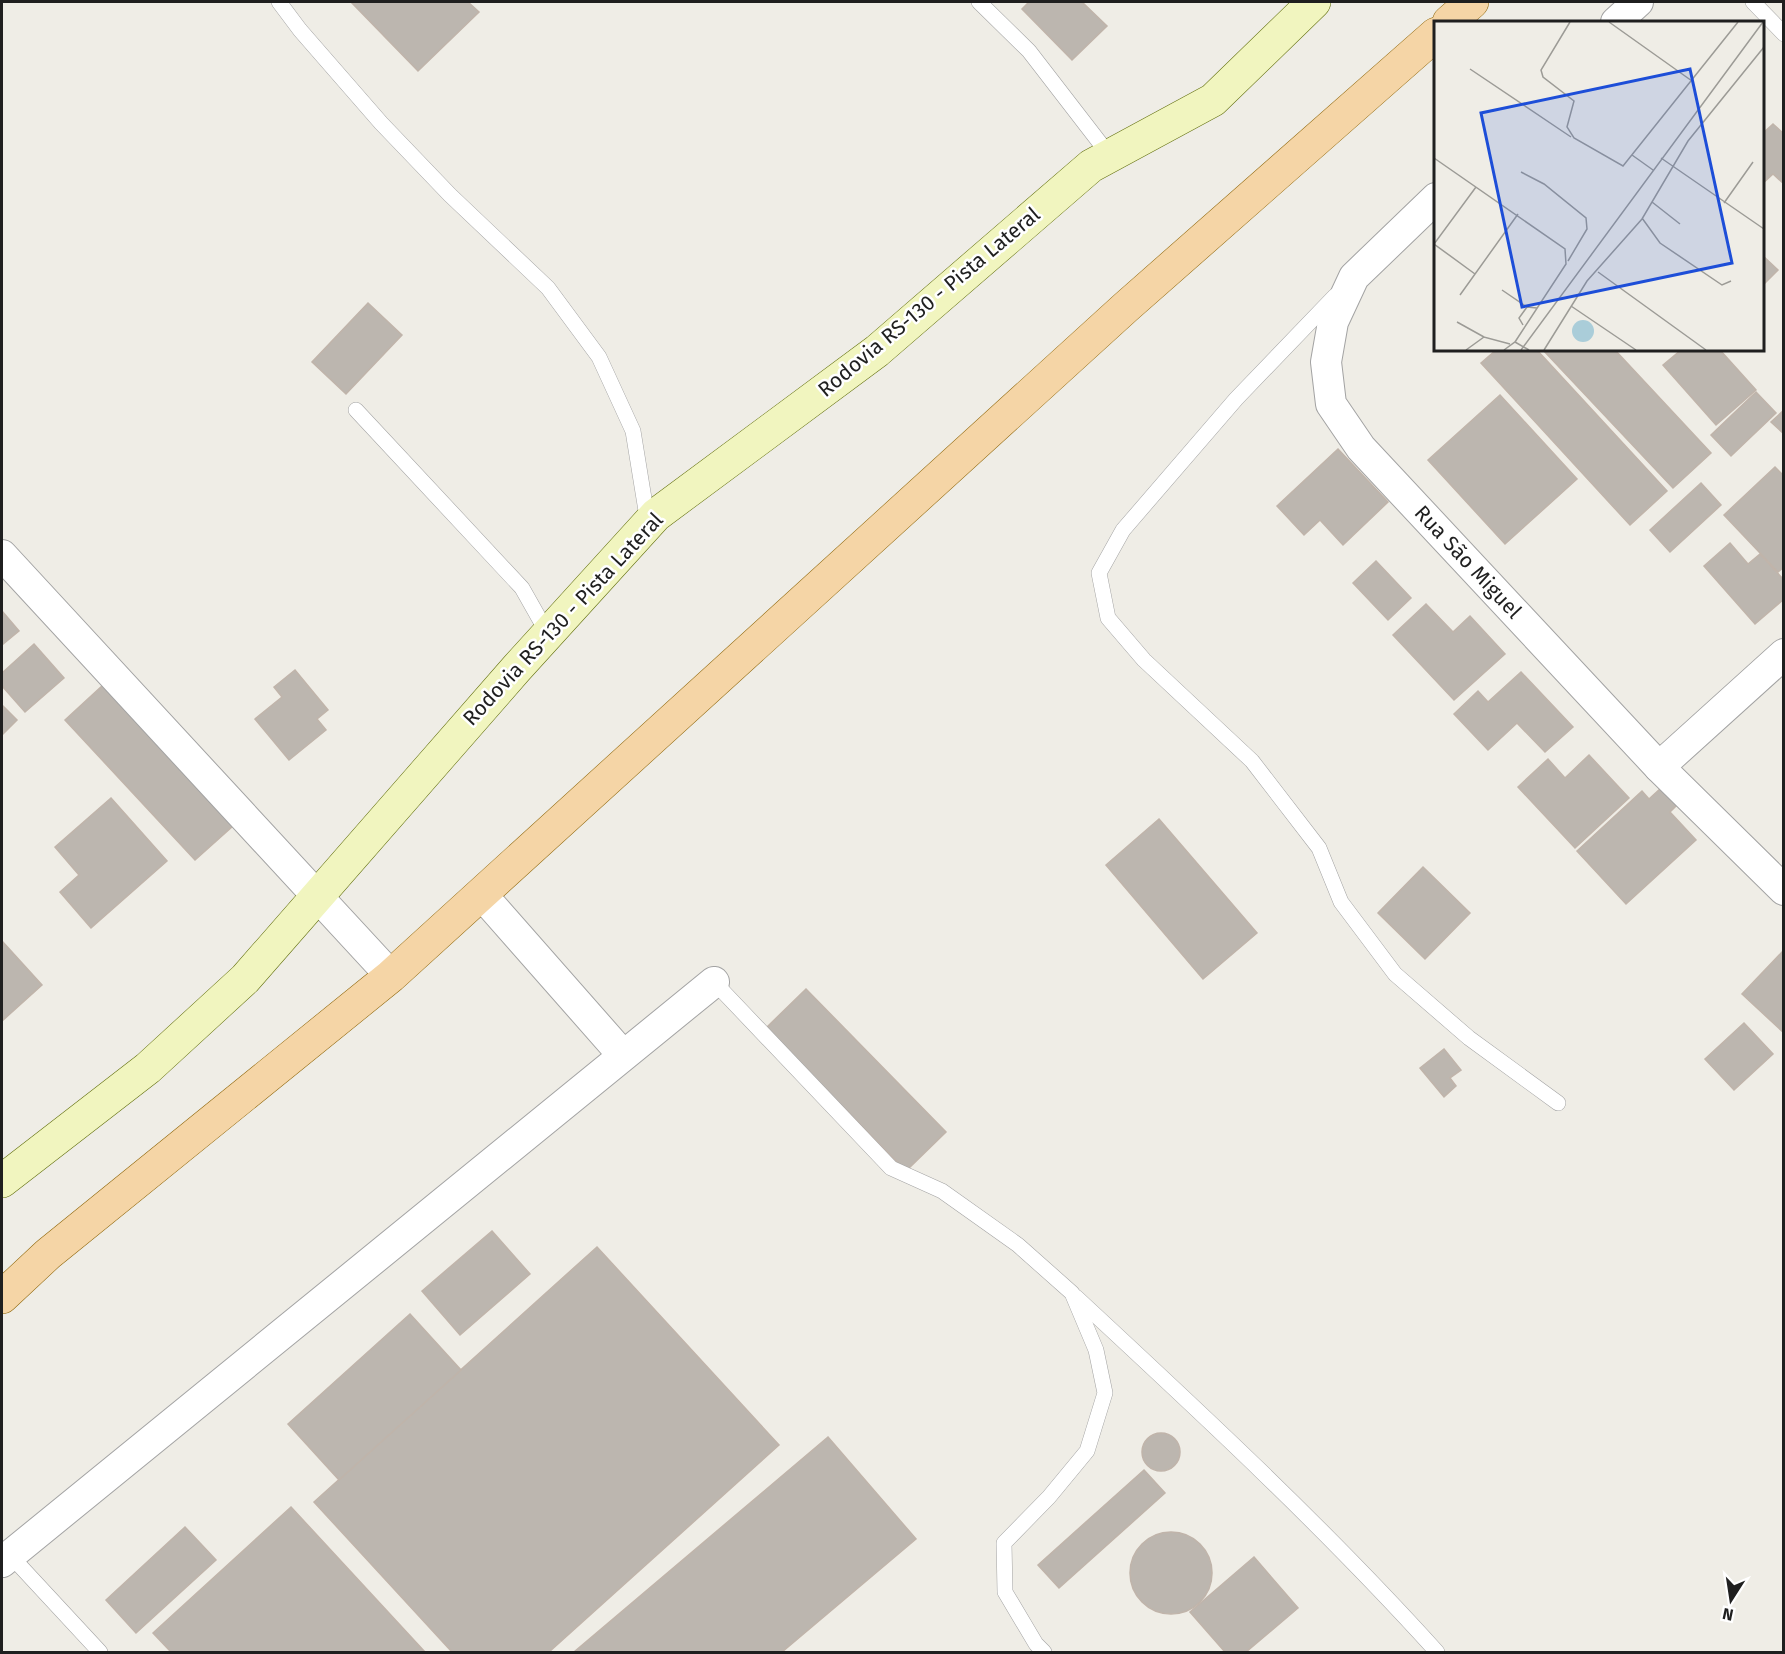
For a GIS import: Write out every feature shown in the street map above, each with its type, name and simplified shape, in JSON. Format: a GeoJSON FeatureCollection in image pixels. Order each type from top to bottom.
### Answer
{"type":"FeatureCollection","features":[{"type":"Feature","properties":{"kind":"main road"},"geometry":{"type":"LineString","coordinates":[[1450,21],[1472,2]]}},
{"type":"Feature","properties":{"kind":"main road"},"geometry":{"type":"LineString","coordinates":[[2,1297],[48,1254],[391,976],[1126,307],[1434,36]]}},
{"type":"Feature","properties":{"kind":"street","name":"Rodovia RS-130 - Pista Lateral"},"geometry":{"type":"LineString","coordinates":[[2,1181],[148,1068],[245,979],[548,634],[656,515],[878,351],[1091,166],[1213,100],[1314,2]]}},
{"type":"Feature","properties":{"kind":"street"},"geometry":{"type":"LineString","coordinates":[[1617,21],[1638,2]]}},
{"type":"Feature","properties":{"kind":"street","name":"Rua São Miguel"},"geometry":{"type":"LineString","coordinates":[[1434,200],[1354,277],[1333,322],[1326,362],[1331,404],[1361,448],[1659,767],[1784,890]]}},
{"type":"Feature","properties":{"kind":"street"},"geometry":{"type":"LineString","coordinates":[[2,555],[391,976]]}},
{"type":"Feature","properties":{"kind":"street"},"geometry":{"type":"LineString","coordinates":[[1659,767],[1784,654]]}},
{"type":"Feature","properties":{"kind":"street"},"geometry":{"type":"LineString","coordinates":[[482,895],[621,1054]]}},
{"type":"Feature","properties":{"kind":"street"},"geometry":{"type":"LineString","coordinates":[[6,1558],[621,1054],[714,982]]}},
{"type":"Feature","properties":{"kind":"lane"},"geometry":{"type":"LineString","coordinates":[[279,2],[300,30],[381,123],[450,195],[548,288],[599,357],[633,431],[648,524]]}},
{"type":"Feature","properties":{"kind":"lane"},"geometry":{"type":"LineString","coordinates":[[979,2],[1029,51],[1110,156]]}},
{"type":"Feature","properties":{"kind":"lane"},"geometry":{"type":"LineString","coordinates":[[1753,2],[1784,34]]}},
{"type":"Feature","properties":{"kind":"lane"},"geometry":{"type":"LineString","coordinates":[[1354,277],[1236,399],[1123,530],[1099,573],[1108,618],[1144,660],[1252,761],[1319,848],[1341,902],[1395,974],[1469,1038],[1558,1103]]}},
{"type":"Feature","properties":{"kind":"lane"},"geometry":{"type":"LineString","coordinates":[[356,410],[522,588],[548,634]]}},
{"type":"Feature","properties":{"kind":"lane"},"geometry":{"type":"LineString","coordinates":[[714,982],[891,1168],[942,1191],[1018,1245],[1172,1386],[1380,1589],[1437,1653]]}},
{"type":"Feature","properties":{"kind":"lane"},"geometry":{"type":"LineString","coordinates":[[1044,1653],[1036,1644],[1005,1592],[1004,1543],[1049,1497],[1088,1451],[1105,1393],[1096,1350],[1072,1293]]}},
{"type":"Feature","properties":{"kind":"lane"},"geometry":{"type":"LineString","coordinates":[[6,1558],[100,1653]]}},
{"type":"Feature","properties":{"kind":"building"},"geometry":{"type":"Polygon","coordinates":[[[351,2],[468,2],[479,12],[418,71],[351,2]]]}},
{"type":"Feature","properties":{"kind":"building"},"geometry":{"type":"Polygon","coordinates":[[[1029,2],[1082,2],[1107,26],[1072,60],[1022,9],[1029,2]]]}},
{"type":"Feature","properties":{"kind":"building"},"geometry":{"type":"Polygon","coordinates":[[[1773,124],[1784,134],[1784,184],[1773,174],[1764,182],[1764,132],[1773,124]]]}},
{"type":"Feature","properties":{"kind":"building"},"geometry":{"type":"Polygon","coordinates":[[[1764,257],[1778,270],[1764,284],[1764,257]]]}},
{"type":"Feature","properties":{"kind":"building"},"geometry":{"type":"Polygon","coordinates":[[[368,303],[402,335],[346,394],[312,362],[368,303]]]}},
{"type":"Feature","properties":{"kind":"building"},"geometry":{"type":"Polygon","coordinates":[[[1495,351],[1538,351],[1667,491],[1630,525],[1481,363],[1495,351]]]}},
{"type":"Feature","properties":{"kind":"building"},"geometry":{"type":"Polygon","coordinates":[[[1544,351],[1616,351],[1711,453],[1673,488],[1544,351]]]}},
{"type":"Feature","properties":{"kind":"building"},"geometry":{"type":"Polygon","coordinates":[[[1680,351],[1721,351],[1756,390],[1716,425],[1663,365],[1680,351]]]}},
{"type":"Feature","properties":{"kind":"building"},"geometry":{"type":"Polygon","coordinates":[[[1756,392],[1776,413],[1731,456],[1711,435],[1756,392]]]}},
{"type":"Feature","properties":{"kind":"building"},"geometry":{"type":"Polygon","coordinates":[[[1500,395],[1577,479],[1505,544],[1428,460],[1500,395]]]}},
{"type":"Feature","properties":{"kind":"building"},"geometry":{"type":"Polygon","coordinates":[[[1784,410],[1784,434],[1771,422],[1784,410]]]}},
{"type":"Feature","properties":{"kind":"building"},"geometry":{"type":"Polygon","coordinates":[[[1338,449],[1388,502],[1343,545],[1320,520],[1304,535],[1277,506],[1338,449]]]}},
{"type":"Feature","properties":{"kind":"building"},"geometry":{"type":"Polygon","coordinates":[[[1775,467],[1784,476],[1784,567],[1778,572],[1724,515],[1775,467]]]}},
{"type":"Feature","properties":{"kind":"building"},"geometry":{"type":"Polygon","coordinates":[[[1701,483],[1721,505],[1670,552],[1650,530],[1701,483]]]}},
{"type":"Feature","properties":{"kind":"building"},"geometry":{"type":"Polygon","coordinates":[[[1730,543],[1748,564],[1760,554],[1784,580],[1784,599],[1755,624],[1704,566],[1730,543]]]}},
{"type":"Feature","properties":{"kind":"building"},"geometry":{"type":"Polygon","coordinates":[[[1376,561],[1411,598],[1388,620],[1353,583],[1376,561]]]}},
{"type":"Feature","properties":{"kind":"building"},"geometry":{"type":"Polygon","coordinates":[[[1426,604],[1453,632],[1470,616],[1505,654],[1454,700],[1393,635],[1426,604]]]}},
{"type":"Feature","properties":{"kind":"building"},"geometry":{"type":"Polygon","coordinates":[[[2,611],[19,631],[2,645],[2,611]]]}},
{"type":"Feature","properties":{"kind":"building"},"geometry":{"type":"Polygon","coordinates":[[[34,644],[64,678],[25,712],[2,686],[2,673],[34,644]]]}},
{"type":"Feature","properties":{"kind":"building"},"geometry":{"type":"Polygon","coordinates":[[[295,670],[328,710],[317,719],[326,730],[289,760],[255,719],[282,697],[274,687],[295,670]]]}},
{"type":"Feature","properties":{"kind":"building"},"geometry":{"type":"Polygon","coordinates":[[[1521,672],[1573,727],[1545,752],[1517,723],[1488,750],[1454,714],[1478,691],[1488,702],[1521,672]]]}},
{"type":"Feature","properties":{"kind":"building"},"geometry":{"type":"Polygon","coordinates":[[[103,685],[233,826],[195,860],[65,720],[103,685]]]}},
{"type":"Feature","properties":{"kind":"building"},"geometry":{"type":"Polygon","coordinates":[[[2,705],[17,720],[2,735],[2,705]]]}},
{"type":"Feature","properties":{"kind":"building"},"geometry":{"type":"Polygon","coordinates":[[[1589,755],[1629,798],[1575,848],[1518,787],[1548,759],[1565,778],[1589,755]]]}},
{"type":"Feature","properties":{"kind":"building"},"geometry":{"type":"Polygon","coordinates":[[[1661,788],[1677,805],[1670,812],[1696,840],[1626,904],[1577,851],[1642,791],[1649,799],[1661,788]]]}},
{"type":"Feature","properties":{"kind":"building"},"geometry":{"type":"Polygon","coordinates":[[[111,798],[167,861],[91,928],[60,892],[79,875],[55,847],[111,798]]]}},
{"type":"Feature","properties":{"kind":"building"},"geometry":{"type":"Polygon","coordinates":[[[1159,819],[1257,933],[1203,979],[1106,865],[1159,819]]]}},
{"type":"Feature","properties":{"kind":"building"},"geometry":{"type":"Polygon","coordinates":[[[1423,867],[1470,913],[1425,959],[1378,913],[1423,867]]]}},
{"type":"Feature","properties":{"kind":"building"},"geometry":{"type":"Polygon","coordinates":[[[2,941],[42,985],[2,1021],[2,941]]]}},
{"type":"Feature","properties":{"kind":"building"},"geometry":{"type":"Polygon","coordinates":[[[1784,951],[1784,1033],[1742,994],[1784,951]]]}},
{"type":"Feature","properties":{"kind":"building"},"geometry":{"type":"Polygon","coordinates":[[[806,989],[946,1132],[906,1171],[766,1028],[806,989]]]}},
{"type":"Feature","properties":{"kind":"building"},"geometry":{"type":"Polygon","coordinates":[[[1744,1023],[1773,1054],[1734,1090],[1705,1059],[1744,1023]]]}},
{"type":"Feature","properties":{"kind":"building"},"geometry":{"type":"Polygon","coordinates":[[[1444,1049],[1461,1070],[1450,1078],[1456,1086],[1444,1097],[1420,1068],[1444,1049]]]}},
{"type":"Feature","properties":{"kind":"building"},"geometry":{"type":"Polygon","coordinates":[[[492,1231],[530,1274],[460,1335],[422,1291],[492,1231]]]}},
{"type":"Feature","properties":{"kind":"building"},"geometry":{"type":"Polygon","coordinates":[[[597,1247],[779,1445],[549,1652],[452,1652],[314,1502],[597,1247]]]}},
{"type":"Feature","properties":{"kind":"building"},"geometry":{"type":"Polygon","coordinates":[[[410,1314],[461,1370],[339,1480],[288,1424],[410,1314]]]}},
{"type":"Feature","properties":{"kind":"building"},"geometry":{"type":"Polygon","coordinates":[[[1161,1433],[1175,1438],[1180,1452],[1175,1466],[1161,1471],[1147,1466],[1142,1452],[1147,1438],[1161,1433]]]}},
{"type":"Feature","properties":{"kind":"building"},"geometry":{"type":"Polygon","coordinates":[[[828,1437],[916,1539],[782,1652],[574,1652],[828,1437]]]}},
{"type":"Feature","properties":{"kind":"building"},"geometry":{"type":"Polygon","coordinates":[[[1144,1470],[1165,1493],[1059,1588],[1038,1565],[1144,1470]]]}},
{"type":"Feature","properties":{"kind":"building"},"geometry":{"type":"Polygon","coordinates":[[[291,1507],[425,1652],[171,1652],[153,1633],[291,1507]]]}},
{"type":"Feature","properties":{"kind":"building"},"geometry":{"type":"Polygon","coordinates":[[[185,1527],[216,1560],[136,1633],[106,1600],[185,1527]]]}},
{"type":"Feature","properties":{"kind":"building"},"geometry":{"type":"Polygon","coordinates":[[[1171,1532],[1187,1535],[1200,1544],[1209,1557],[1212,1573],[1209,1589],[1200,1602],[1187,1611],[1171,1614],[1155,1611],[1142,1602],[1133,1589],[1130,1573],[1133,1557],[1142,1544],[1155,1535],[1171,1532]]]}},
{"type":"Feature","properties":{"kind":"building"},"geometry":{"type":"Polygon","coordinates":[[[1254,1557],[1298,1608],[1246,1652],[1225,1652],[1190,1612],[1254,1557]]]}}]}
